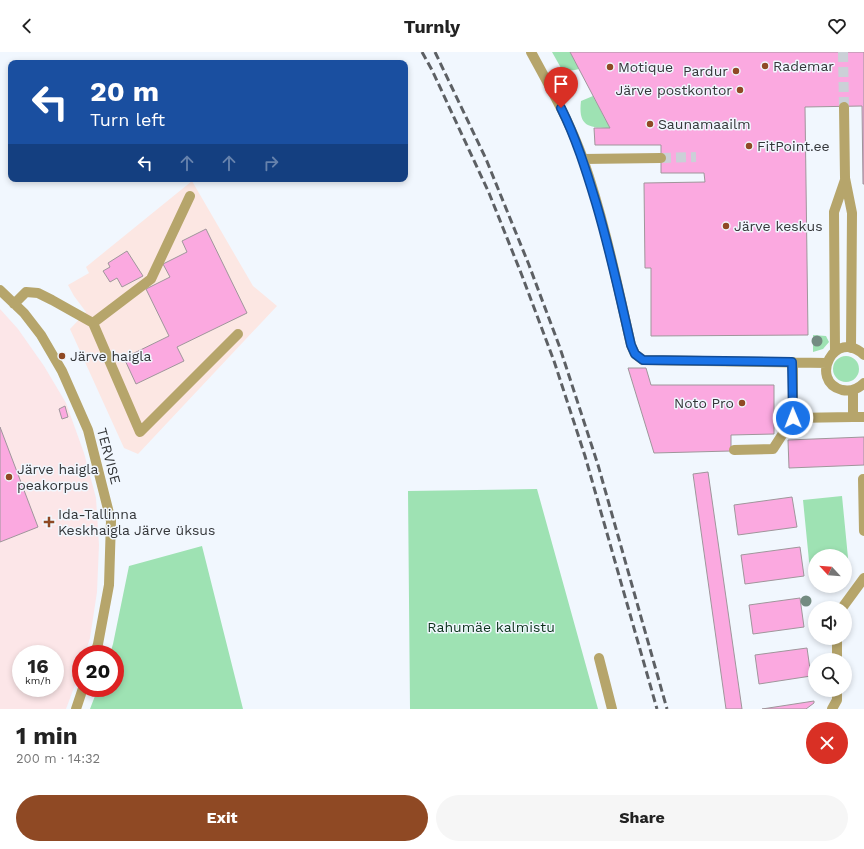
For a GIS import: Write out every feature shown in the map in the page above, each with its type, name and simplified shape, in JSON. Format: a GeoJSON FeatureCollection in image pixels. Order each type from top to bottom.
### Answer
{"type":"FeatureCollection","features":[{"type":"Feature","properties":{"kind":"street"},"geometry":{"type":"LineString","coordinates":[[531,52],[570,126],[583,159],[610,250],[631,345],[635,354],[643,360],[792,362],[827,364]]}},
{"type":"Feature","properties":{"kind":"street"},"geometry":{"type":"LineString","coordinates":[[844,107],[845,178],[852,213],[856,247],[851,348]]}},
{"type":"Feature","properties":{"kind":"street"},"geometry":{"type":"LineString","coordinates":[[583,159],[661,158]]}},
{"type":"Feature","properties":{"kind":"street"},"geometry":{"type":"LineString","coordinates":[[835,351],[834,212],[845,178]]}},
{"type":"Feature","properties":{"kind":"street"},"geometry":{"type":"LineString","coordinates":[[93,323],[151,279],[190,196]]}},
{"type":"Feature","properties":{"kind":"street"},"geometry":{"type":"LineString","coordinates":[[824,248],[834,247]]}},
{"type":"Feature","properties":{"kind":"street","name":"TERVISE"},"geometry":{"type":"LineString","coordinates":[[0,290],[24,313],[41,336],[62,371],[77,402],[88,430],[111,521],[109,585],[98,645]]}},
{"type":"Feature","properties":{"kind":"street"},"geometry":{"type":"LineString","coordinates":[[14,304],[26,292],[38,294],[93,323],[140,432],[238,334]]}},
{"type":"Feature","properties":{"kind":"street"},"geometry":{"type":"LineString","coordinates":[[864,355],[858,350],[851,348],[835,351],[831,355],[827,364],[826,374],[833,386],[846,391],[860,387],[864,383]]}},
{"type":"Feature","properties":{"kind":"street"},"geometry":{"type":"LineString","coordinates":[[734,450],[773,449],[793,418],[792,362]]}},
{"type":"Feature","properties":{"kind":"street"},"geometry":{"type":"LineString","coordinates":[[853,390],[853,417]]}},
{"type":"Feature","properties":{"kind":"street"},"geometry":{"type":"LineString","coordinates":[[793,418],[864,417]]}},
{"type":"Feature","properties":{"kind":"street"},"geometry":{"type":"LineString","coordinates":[[864,479],[864,531]]}},
{"type":"Feature","properties":{"kind":"street"},"geometry":{"type":"LineString","coordinates":[[847,601],[864,578]]}},
{"type":"Feature","properties":{"kind":"street"},"geometry":{"type":"LineString","coordinates":[[599,658],[612,709]]}},
{"type":"Feature","properties":{"kind":"street"},"geometry":{"type":"LineString","coordinates":[[76,709],[80,697]]}},
{"type":"Feature","properties":{"kind":"street"},"geometry":{"type":"LineString","coordinates":[[832,709],[837,697]]}},
{"type":"Feature","properties":{"kind":"shaded area"},"geometry":{"type":"Polygon","coordinates":[[[193,182],[253,286],[277,306],[138,454],[124,448],[70,329],[86,312],[68,285],[89,273],[86,267],[193,182]]]}},
{"type":"Feature","properties":{"kind":"shaded area","name":"Ida-Tallinna Keskhaigla Järve üksus"},"geometry":{"type":"Polygon","coordinates":[[[0,309],[18,329],[44,366],[66,403],[84,453],[96,498],[99,545],[97,592],[88,645],[72,645],[72,693],[66,709],[0,709],[0,309]]]}},
{"type":"Feature","properties":{"kind":"green space"},"geometry":{"type":"Polygon","coordinates":[[[552,52],[570,52],[579,69],[564,71],[552,52]]]}},
{"type":"Feature","properties":{"kind":"green space"},"geometry":{"type":"Polygon","coordinates":[[[593,96],[610,128],[590,126],[583,121],[580,109],[581,101],[593,96]]]}},
{"type":"Feature","properties":{"kind":"green space"},"geometry":{"type":"Polygon","coordinates":[[[813,335],[826,336],[829,342],[823,349],[813,352],[813,335]]]}},
{"type":"Feature","properties":{"kind":"green space"},"geometry":{"type":"Polygon","coordinates":[[[846,356],[855,360],[859,369],[855,378],[846,382],[837,378],[833,369],[837,360],[846,356]]]}},
{"type":"Feature","properties":{"kind":"green space","name":"Rahumäe kalmistu"},"geometry":{"type":"Polygon","coordinates":[[[537,489],[598,709],[410,709],[408,491],[537,489]]]}},
{"type":"Feature","properties":{"kind":"green space"},"geometry":{"type":"Polygon","coordinates":[[[842,496],[847,549],[808,549],[808,551],[803,500],[842,496]]]}},
{"type":"Feature","properties":{"kind":"green space"},"geometry":{"type":"Polygon","coordinates":[[[202,546],[243,709],[90,709],[95,697],[124,697],[124,645],[113,645],[129,566],[202,546]]]}},
{"type":"Feature","properties":{"kind":"building","name":"Järve keskus"},"geometry":{"type":"Polygon","coordinates":[[[570,52],[864,52],[864,184],[862,106],[805,107],[808,335],[651,336],[651,268],[645,268],[644,183],[705,182],[704,173],[661,173],[661,145],[595,145],[594,128],[610,128],[570,52]]]}},
{"type":"Feature","properties":{"kind":"building"},"geometry":{"type":"Polygon","coordinates":[[[206,229],[247,313],[177,347],[184,361],[136,384],[124,358],[169,336],[146,289],[170,277],[163,264],[187,252],[182,241],[206,229]]]}},
{"type":"Feature","properties":{"kind":"building"},"geometry":{"type":"Polygon","coordinates":[[[127,251],[143,276],[122,287],[117,278],[110,282],[103,271],[110,267],[108,263],[127,251]]]}},
{"type":"Feature","properties":{"kind":"building"},"geometry":{"type":"Polygon","coordinates":[[[628,368],[646,368],[651,385],[774,385],[774,434],[731,435],[731,451],[654,453],[628,368]]]}},
{"type":"Feature","properties":{"kind":"building"},"geometry":{"type":"Polygon","coordinates":[[[65,406],[68,417],[62,419],[59,409],[65,406]]]}},
{"type":"Feature","properties":{"kind":"building","name":"Järve haigla peakorpus"},"geometry":{"type":"Polygon","coordinates":[[[0,427],[38,527],[0,542],[0,427]]]}},
{"type":"Feature","properties":{"kind":"building"},"geometry":{"type":"Polygon","coordinates":[[[864,437],[864,465],[789,468],[788,440],[864,437]]]}},
{"type":"Feature","properties":{"kind":"building"},"geometry":{"type":"Polygon","coordinates":[[[708,472],[742,709],[726,709],[693,474],[708,472]]]}},
{"type":"Feature","properties":{"kind":"building"},"geometry":{"type":"Polygon","coordinates":[[[792,497],[797,527],[738,535],[734,505],[792,497]]]}},
{"type":"Feature","properties":{"kind":"building"},"geometry":{"type":"Polygon","coordinates":[[[800,547],[804,576],[745,584],[741,555],[800,547]]]}},
{"type":"Feature","properties":{"kind":"building"},"geometry":{"type":"Polygon","coordinates":[[[800,598],[804,627],[753,634],[749,605],[800,598]]]}},
{"type":"Feature","properties":{"kind":"building"},"geometry":{"type":"Polygon","coordinates":[[[807,648],[808,676],[759,684],[755,655],[807,648]]]}},
{"type":"Feature","properties":{"kind":"building"},"geometry":{"type":"Polygon","coordinates":[[[814,701],[814,703],[806,709],[762,709],[814,701]]]}},
{"type":"Feature","properties":{"kind":"tunnel"},"geometry":{"type":"LineString","coordinates":[[843,52],[844,107]]}},
{"type":"Feature","properties":{"kind":"tunnel"},"geometry":{"type":"LineString","coordinates":[[661,158],[696,157]]}},
{"type":"Feature","properties":{"kind":"railway"},"geometry":{"type":"LineString","coordinates":[[422,52],[432,70],[489,193],[554,361],[585,456],[657,709]]}},
{"type":"Feature","properties":{"kind":"railway"},"geometry":{"type":"LineString","coordinates":[[435,52],[486,159],[529,265],[560,348],[598,465],[667,709]]}},
{"type":"Feature","properties":{"kind":"place","name":"Rademar"},"geometry":{"type":"Point","coordinates":[765,66]}},
{"type":"Feature","properties":{"kind":"place","name":"Motique"},"geometry":{"type":"Point","coordinates":[610,67]}},
{"type":"Feature","properties":{"kind":"place","name":"Pardur"},"geometry":{"type":"Point","coordinates":[736,71]}},
{"type":"Feature","properties":{"kind":"place","name":"Järve postkontor"},"geometry":{"type":"Point","coordinates":[740,90]}},
{"type":"Feature","properties":{"kind":"place","name":"Saunamaailm"},"geometry":{"type":"Point","coordinates":[650,124]}},
{"type":"Feature","properties":{"kind":"place","name":"FitPoint.ee"},"geometry":{"type":"Point","coordinates":[749,146]}},
{"type":"Feature","properties":{"kind":"place","name":"Järve keskus"},"geometry":{"type":"Point","coordinates":[726,226]}},
{"type":"Feature","properties":{"kind":"place","name":"Järve haigla"},"geometry":{"type":"Point","coordinates":[62,356]}},
{"type":"Feature","properties":{"kind":"place","name":"Noto Pro"},"geometry":{"type":"Point","coordinates":[742,403]}},
{"type":"Feature","properties":{"kind":"place","name":"Järve haigla peakorpus"},"geometry":{"type":"Point","coordinates":[9,477]}},
{"type":"Feature","properties":{"kind":"place","name":"Ida-Tallinna Keskhaigla Järve üksus"},"geometry":{"type":"Point","coordinates":[49,522]}},
{"type":"Feature","properties":{"kind":"route"},"geometry":{"type":"LineString","coordinates":[[561,108],[583,159],[610,250],[631,345],[635,354],[643,360],[792,362],[793,418]]}}]}
